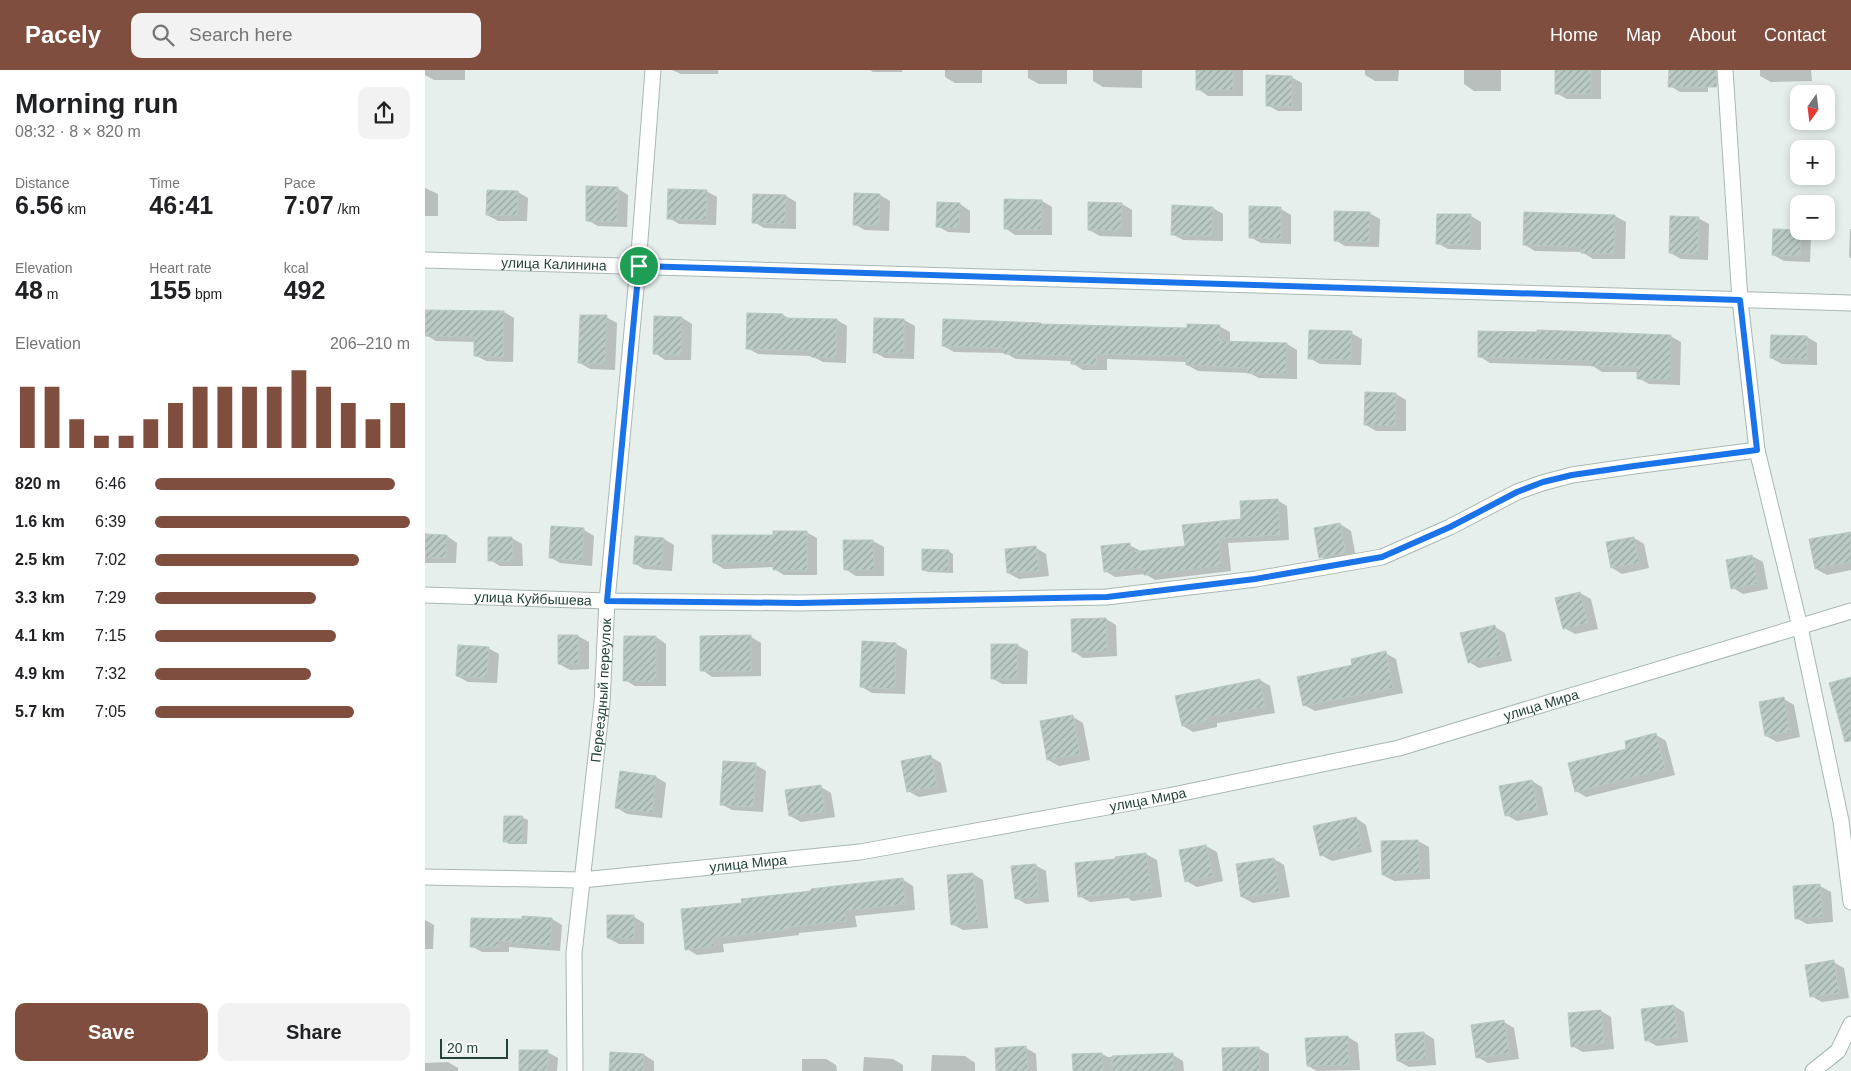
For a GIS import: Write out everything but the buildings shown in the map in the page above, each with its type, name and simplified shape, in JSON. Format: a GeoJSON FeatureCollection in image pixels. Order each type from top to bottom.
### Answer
{"type":"FeatureCollection","features":[{"type":"Feature","properties":{"kind":"street","name":"Переездный переулок"},"geometry":{"type":"LineString","coordinates":[[575,1071],[574,953],[602,702],[607,601],[639,266],[653,70]]}},
{"type":"Feature","properties":{"kind":"street"},"geometry":{"type":"LineString","coordinates":[[1725,70],[1740,300],[1757,450],[1846,821],[1851,902]]}},
{"type":"Feature","properties":{"kind":"street","name":"улица Калинина"},"geometry":{"type":"LineString","coordinates":[[425,260],[1851,303]]}},
{"type":"Feature","properties":{"kind":"street","name":"улица Куйбышева"},"geometry":{"type":"LineString","coordinates":[[425,595],[607,601],[799,603],[1107,597],[1255,579],[1382,557],[1450,527],[1517,492],[1543,482],[1572,475],[1757,450]]}},
{"type":"Feature","properties":{"kind":"street","name":"улица Мира"},"geometry":{"type":"LineString","coordinates":[[425,878],[583,880],[859,852],[1168,796],[1399,748],[1851,611]]}},
{"type":"Feature","properties":{"kind":"street"},"geometry":{"type":"LineString","coordinates":[[1813,1071],[1845,1054],[1851,1024]]}},
{"type":"Feature","properties":{"kind":"route"},"geometry":{"type":"LineString","coordinates":[[639,266],[1740,300],[1757,450],[1572,475],[1543,482],[1517,492],[1450,527],[1382,557],[1255,579],[1107,597],[799,603],[607,601],[639,266]]}}]}
